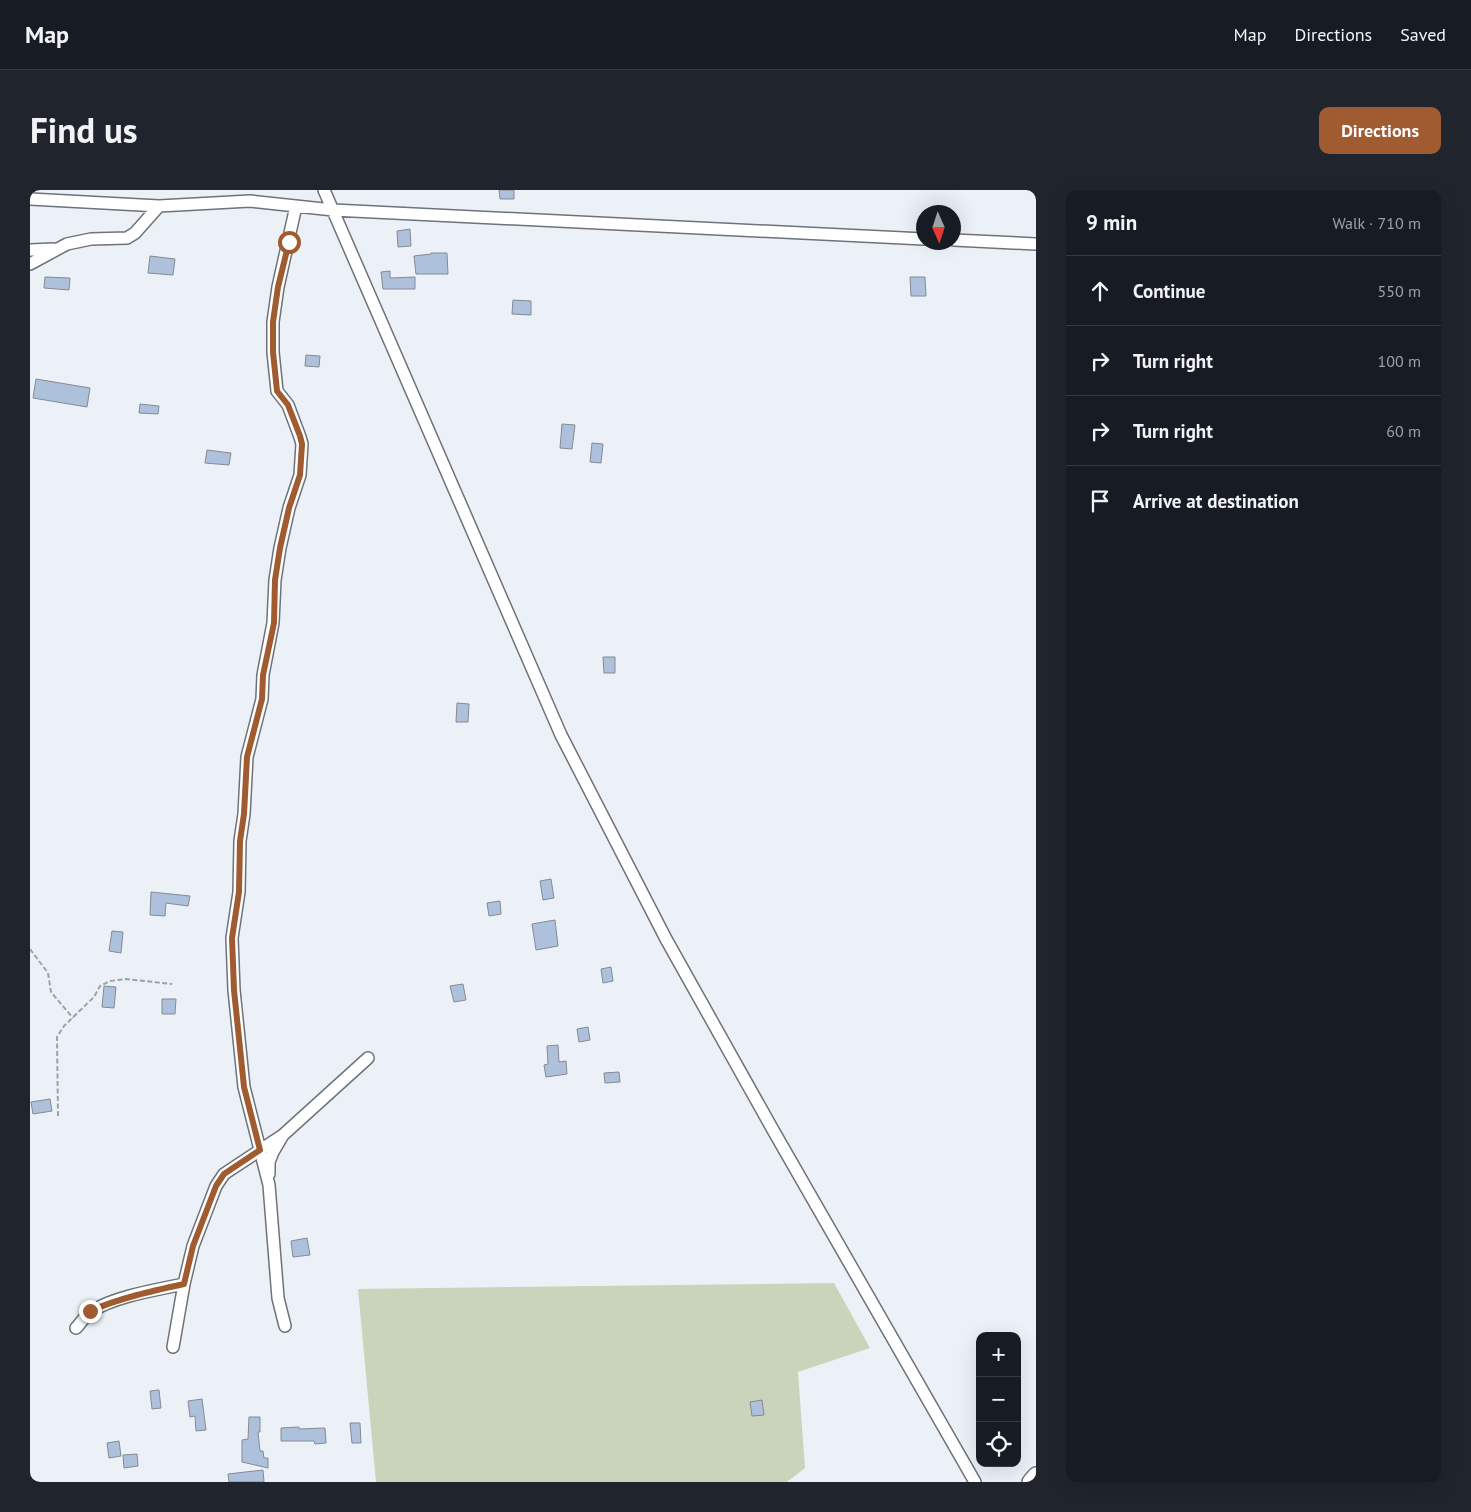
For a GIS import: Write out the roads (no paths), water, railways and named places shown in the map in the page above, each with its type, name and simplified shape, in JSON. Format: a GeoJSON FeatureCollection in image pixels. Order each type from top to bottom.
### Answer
{"type":"FeatureCollection","features":[{"type":"Feature","properties":{"kind":"main road"},"geometry":{"type":"LineString","coordinates":[[1030,1482],[1036,1475]]}},
{"type":"Feature","properties":{"kind":"street"},"geometry":{"type":"LineString","coordinates":[[324,190],[561,735],[666,939],[975,1482]]}},
{"type":"Feature","properties":{"kind":"street"},"geometry":{"type":"LineString","coordinates":[[30,199],[159,206],[250,201],[333,210],[916,239]]}},
{"type":"Feature","properties":{"kind":"street"},"geometry":{"type":"LineString","coordinates":[[30,264],[67,244],[91,239],[127,238],[135,233],[159,206]]}},
{"type":"Feature","properties":{"kind":"street"},"geometry":{"type":"LineString","coordinates":[[269,1186],[244,1087],[234,990],[232,938],[239,892],[240,841],[244,814],[247,757],[262,699],[263,675],[274,623],[275,580],[280,548],[300,475],[302,444],[288,405],[277,391],[273,352],[273,322],[278,287],[296,206]]}},
{"type":"Feature","properties":{"kind":"street"},"geometry":{"type":"LineString","coordinates":[[961,240],[1036,244]]}},
{"type":"Feature","properties":{"kind":"street"},"geometry":{"type":"LineString","coordinates":[[30,250],[55,249]]}},
{"type":"Feature","properties":{"kind":"street"},"geometry":{"type":"LineString","coordinates":[[173,1347],[193,1246],[216,1186],[224,1174],[283,1135],[368,1058]]}},
{"type":"Feature","properties":{"kind":"street"},"geometry":{"type":"LineString","coordinates":[[283,1135],[269,1162],[269,1186],[278,1298],[285,1326]]}},
{"type":"Feature","properties":{"kind":"street"},"geometry":{"type":"LineString","coordinates":[[76,1328],[90,1311],[106,1304],[137,1294],[184,1284]]}}]}
